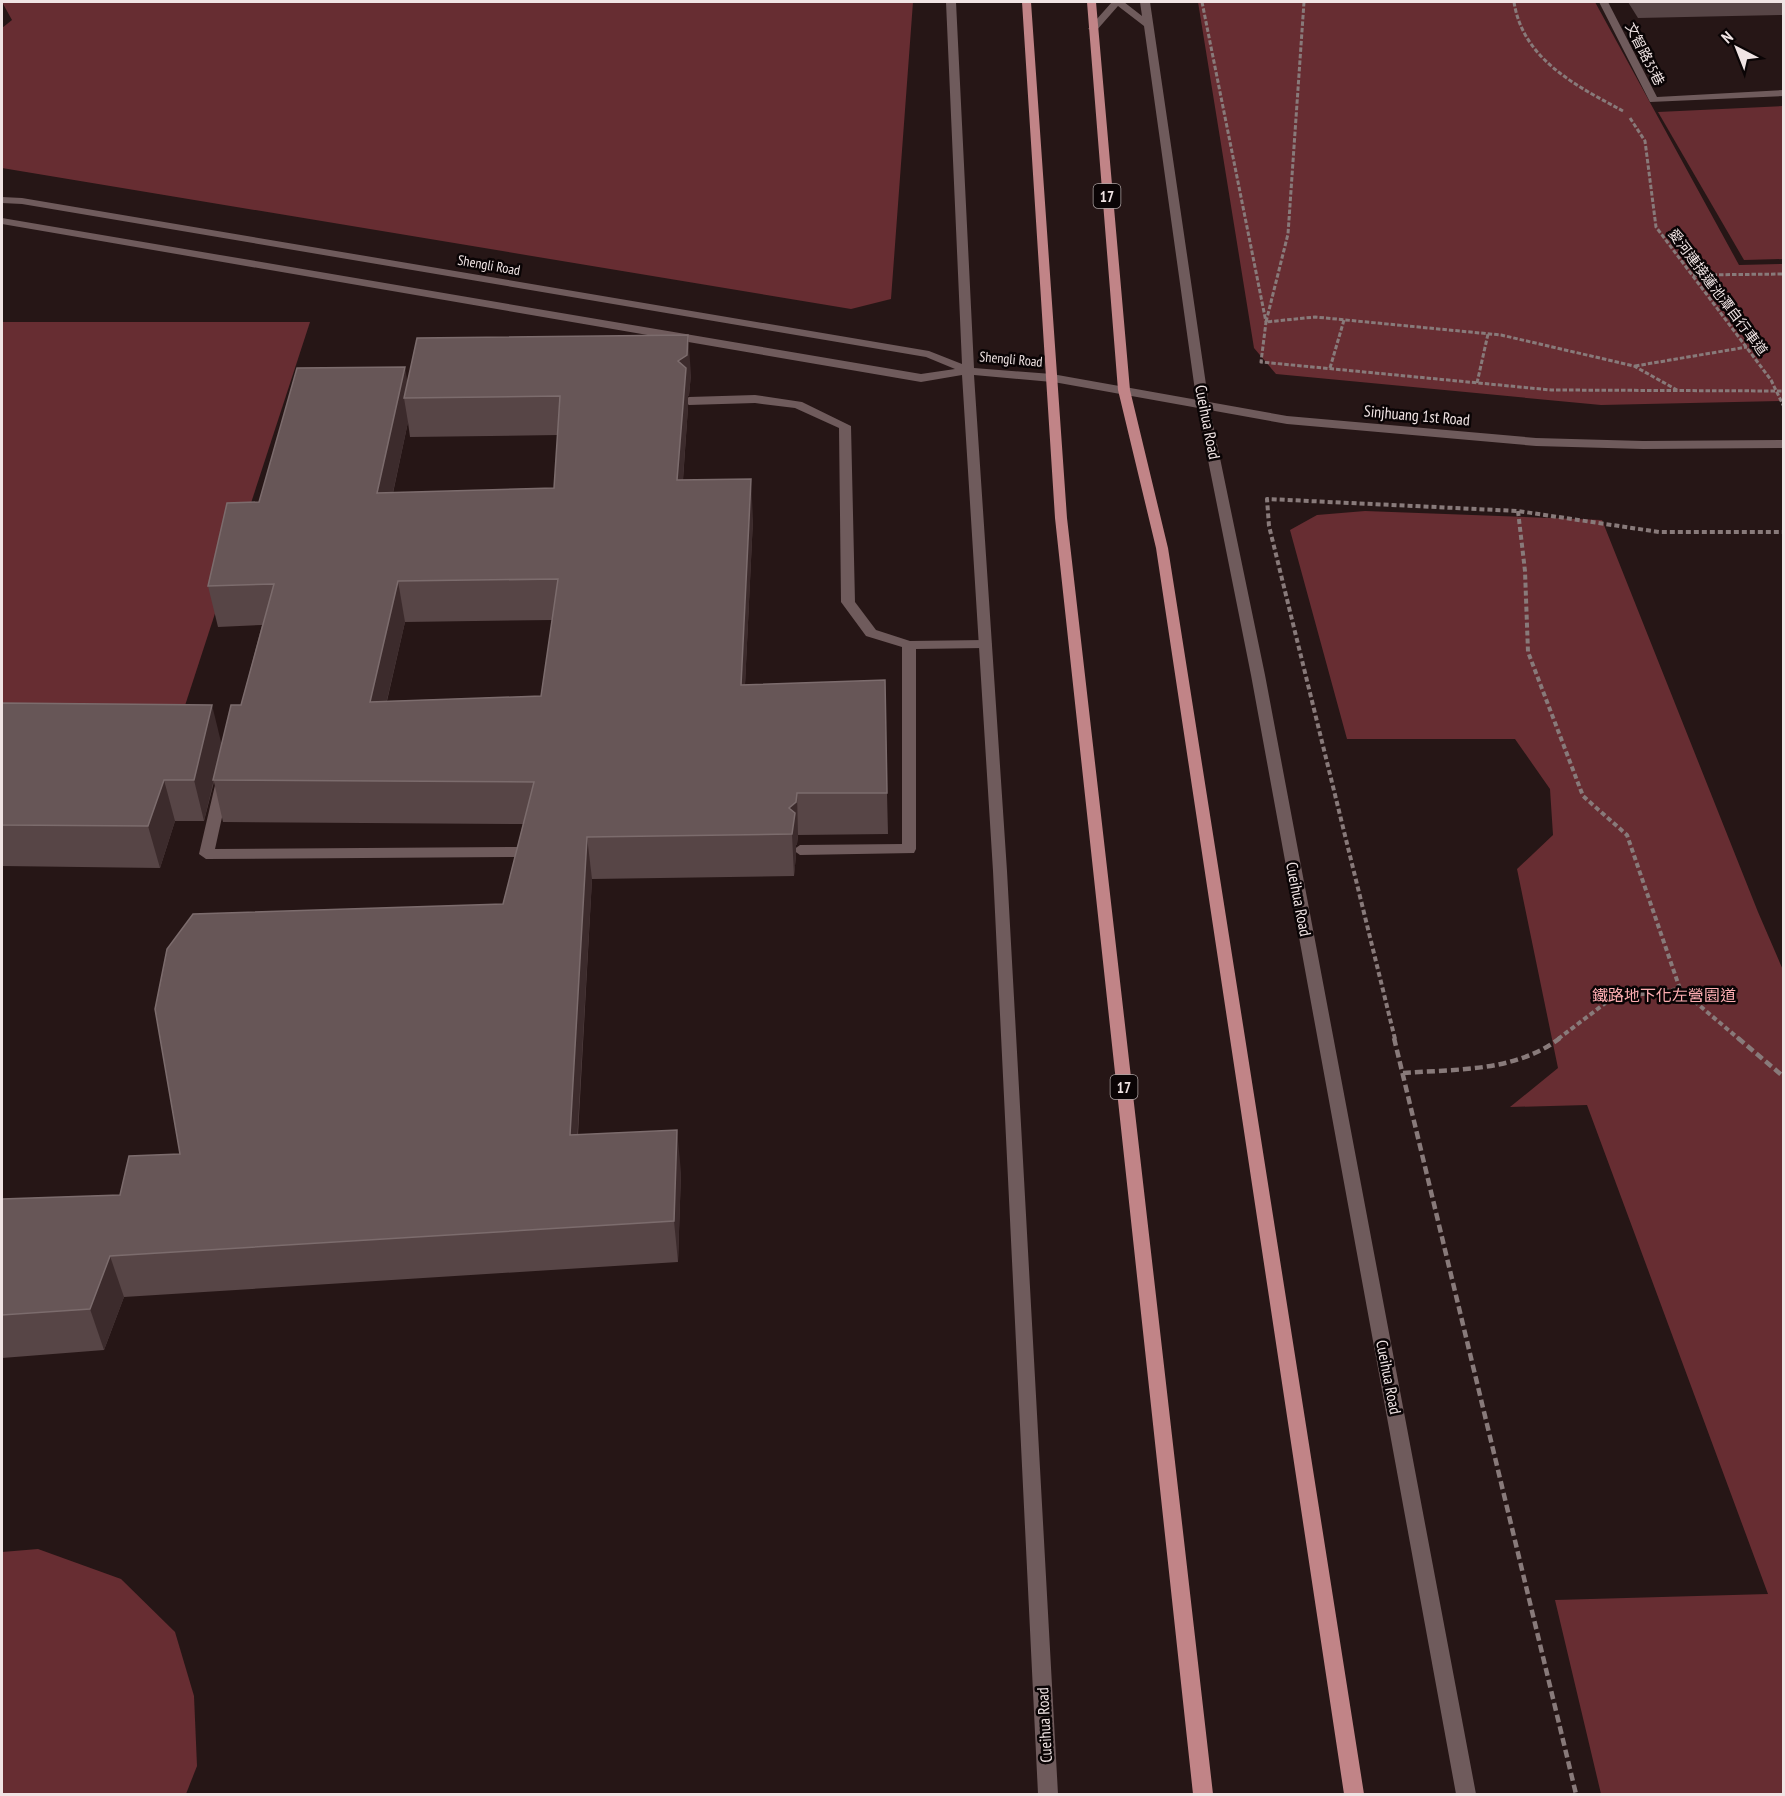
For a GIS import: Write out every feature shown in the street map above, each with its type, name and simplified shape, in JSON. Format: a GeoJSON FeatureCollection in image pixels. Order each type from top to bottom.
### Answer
{"type":"FeatureCollection","features":[{"type":"Feature","properties":{"kind":"main road","name":"17"},"geometry":{"type":"LineString","coordinates":[[1026,2],[1061,518],[1203,1794]]}},
{"type":"Feature","properties":{"kind":"main road","name":"17"},"geometry":{"type":"LineString","coordinates":[[1091,2],[1124,390],[1162,548],[1354,1794]]}},
{"type":"Feature","properties":{"kind":"street","name":"Cueihua Road"},"geometry":{"type":"LineString","coordinates":[[951,2],[968,371],[1000,871],[1048,1794]]}},
{"type":"Feature","properties":{"kind":"street"},"geometry":{"type":"LineString","coordinates":[[1093,29],[1118,2],[1148,25]]}},
{"type":"Feature","properties":{"kind":"street","name":"Cueihua Road"},"geometry":{"type":"LineString","coordinates":[[1146,2],[1203,405],[1258,675],[1466,1794]]}},
{"type":"Feature","properties":{"kind":"street","name":"文智路35巷"},"geometry":{"type":"LineString","coordinates":[[1603,2],[1654,100],[1784,93]]}},
{"type":"Feature","properties":{"kind":"street","name":"Shengli Road"},"geometry":{"type":"LineString","coordinates":[[2,200],[22,201],[929,354],[968,371]]}},
{"type":"Feature","properties":{"kind":"street","name":"Shengli Road"},"geometry":{"type":"LineString","coordinates":[[2,221],[921,378],[968,371],[1052,378]]}},
{"type":"Feature","properties":{"kind":"street","name":"Sinjhuang 1st Road"},"geometry":{"type":"LineString","coordinates":[[1052,378],[1287,420],[1536,441],[1642,445],[1784,444]]}},
{"type":"Feature","properties":{"kind":"street"},"geometry":{"type":"LineString","coordinates":[[689,401],[755,399],[798,405],[845,426],[848,602],[871,633],[909,645],[985,644]]}},
{"type":"Feature","properties":{"kind":"street"},"geometry":{"type":"LineString","coordinates":[[800,850],[909,849],[909,645]]}},
{"type":"Feature","properties":{"kind":"street"},"geometry":{"type":"LineString","coordinates":[[225,769],[206,854],[523,852]]}},
{"type":"Feature","properties":{"kind":"path"},"geometry":{"type":"LineString","coordinates":[[1202,2],[1266,322]]}},
{"type":"Feature","properties":{"kind":"path"},"geometry":{"type":"LineString","coordinates":[[1304,2],[1288,234],[1266,322],[1261,362],[1551,390],[1784,391]]}},
{"type":"Feature","properties":{"kind":"path","name":"愛河連接蓮池潭自行車道"},"geometry":{"type":"LineString","coordinates":[[1514,2],[1515,11],[1534,51],[1553,72],[1627,113],[1645,141],[1656,226],[1771,380],[1784,407]]}},
{"type":"Feature","properties":{"kind":"path"},"geometry":{"type":"LineString","coordinates":[[1692,275],[1784,274]]}},
{"type":"Feature","properties":{"kind":"path"},"geometry":{"type":"LineString","coordinates":[[1266,322],[1315,318],[1502,335],[1634,366],[1678,391]]}},
{"type":"Feature","properties":{"kind":"path"},"geometry":{"type":"LineString","coordinates":[[1330,369],[1344,320]]}},
{"type":"Feature","properties":{"kind":"path"},"geometry":{"type":"LineString","coordinates":[[1478,383],[1488,334]]}},
{"type":"Feature","properties":{"kind":"path"},"geometry":{"type":"LineString","coordinates":[[1634,366],[1747,347]]}},
{"type":"Feature","properties":{"kind":"path"},"geometry":{"type":"LineString","coordinates":[[1576,1794],[1269,526],[1267,499],[1518,512],[1659,532],[1784,532]]}},
{"type":"Feature","properties":{"kind":"path"},"geometry":{"type":"LineString","coordinates":[[1518,512],[1525,571],[1528,652],[1583,796],[1627,835],[1680,989],[1784,1077]]}},
{"type":"Feature","properties":{"kind":"path"},"geometry":{"type":"LineString","coordinates":[[1403,1073],[1492,1067],[1542,1050],[1612,998],[1680,989]]}},
{"type":"Feature","properties":{"kind":"green space"},"geometry":{"type":"Polygon","coordinates":[[[2,2],[913,2],[891,299],[851,309],[2,168],[2,28],[12,20],[2,2]]]}},
{"type":"Feature","properties":{"kind":"green space"},"geometry":{"type":"Polygon","coordinates":[[[1198,2],[1595,2],[1739,265],[1783,264],[1783,401],[1601,405],[1276,374],[1254,348],[1198,2]]]}},
{"type":"Feature","properties":{"kind":"green space"},"geometry":{"type":"Polygon","coordinates":[[[1783,106],[1783,259],[1744,260],[1658,112],[1783,106]]]}},
{"type":"Feature","properties":{"kind":"green space"},"geometry":{"type":"Polygon","coordinates":[[[2,322],[310,322],[178,727],[2,727],[2,322]]]}},
{"type":"Feature","properties":{"kind":"green space","name":"鐵路地下化左營園道"},"geometry":{"type":"Polygon","coordinates":[[[1365,511],[1602,520],[1783,970],[1783,1794],[1601,1794],[1555,1600],[1768,1594],[1587,1105],[1510,1107],[1558,1068],[1517,869],[1553,835],[1550,789],[1515,739],[1347,739],[1290,530],[1317,515],[1365,511]]]}},
{"type":"Feature","properties":{"kind":"green space"},"geometry":{"type":"Polygon","coordinates":[[[38,1549],[121,1579],[175,1632],[194,1696],[197,1766],[186,1794],[2,1794],[2,1552],[38,1549]]]}},
{"type":"Feature","properties":{"kind":"building"},"geometry":{"type":"Polygon","coordinates":[[[688,335],[687,355],[678,361],[686,368],[677,480],[751,479],[741,685],[885,680],[887,793],[797,793],[796,802],[789,808],[795,813],[792,834],[587,837],[570,1135],[677,1130],[674,1221],[110,1256],[90,1309],[2,1315],[2,1199],[120,1195],[129,1156],[180,1154],[155,1009],[167,949],[193,914],[503,904],[534,782],[213,780],[231,705],[241,705],[274,584],[208,586],[227,503],[259,502],[297,368],[405,367],[377,493],[554,488],[560,396],[404,398],[417,338],[688,335]],[[558,579],[398,581],[370,702],[541,696],[558,579]]]}},
{"type":"Feature","properties":{"kind":"building"},"geometry":{"type":"Polygon","coordinates":[[[2,703],[212,705],[194,780],[164,780],[148,826],[2,825],[2,703]]]}}]}
